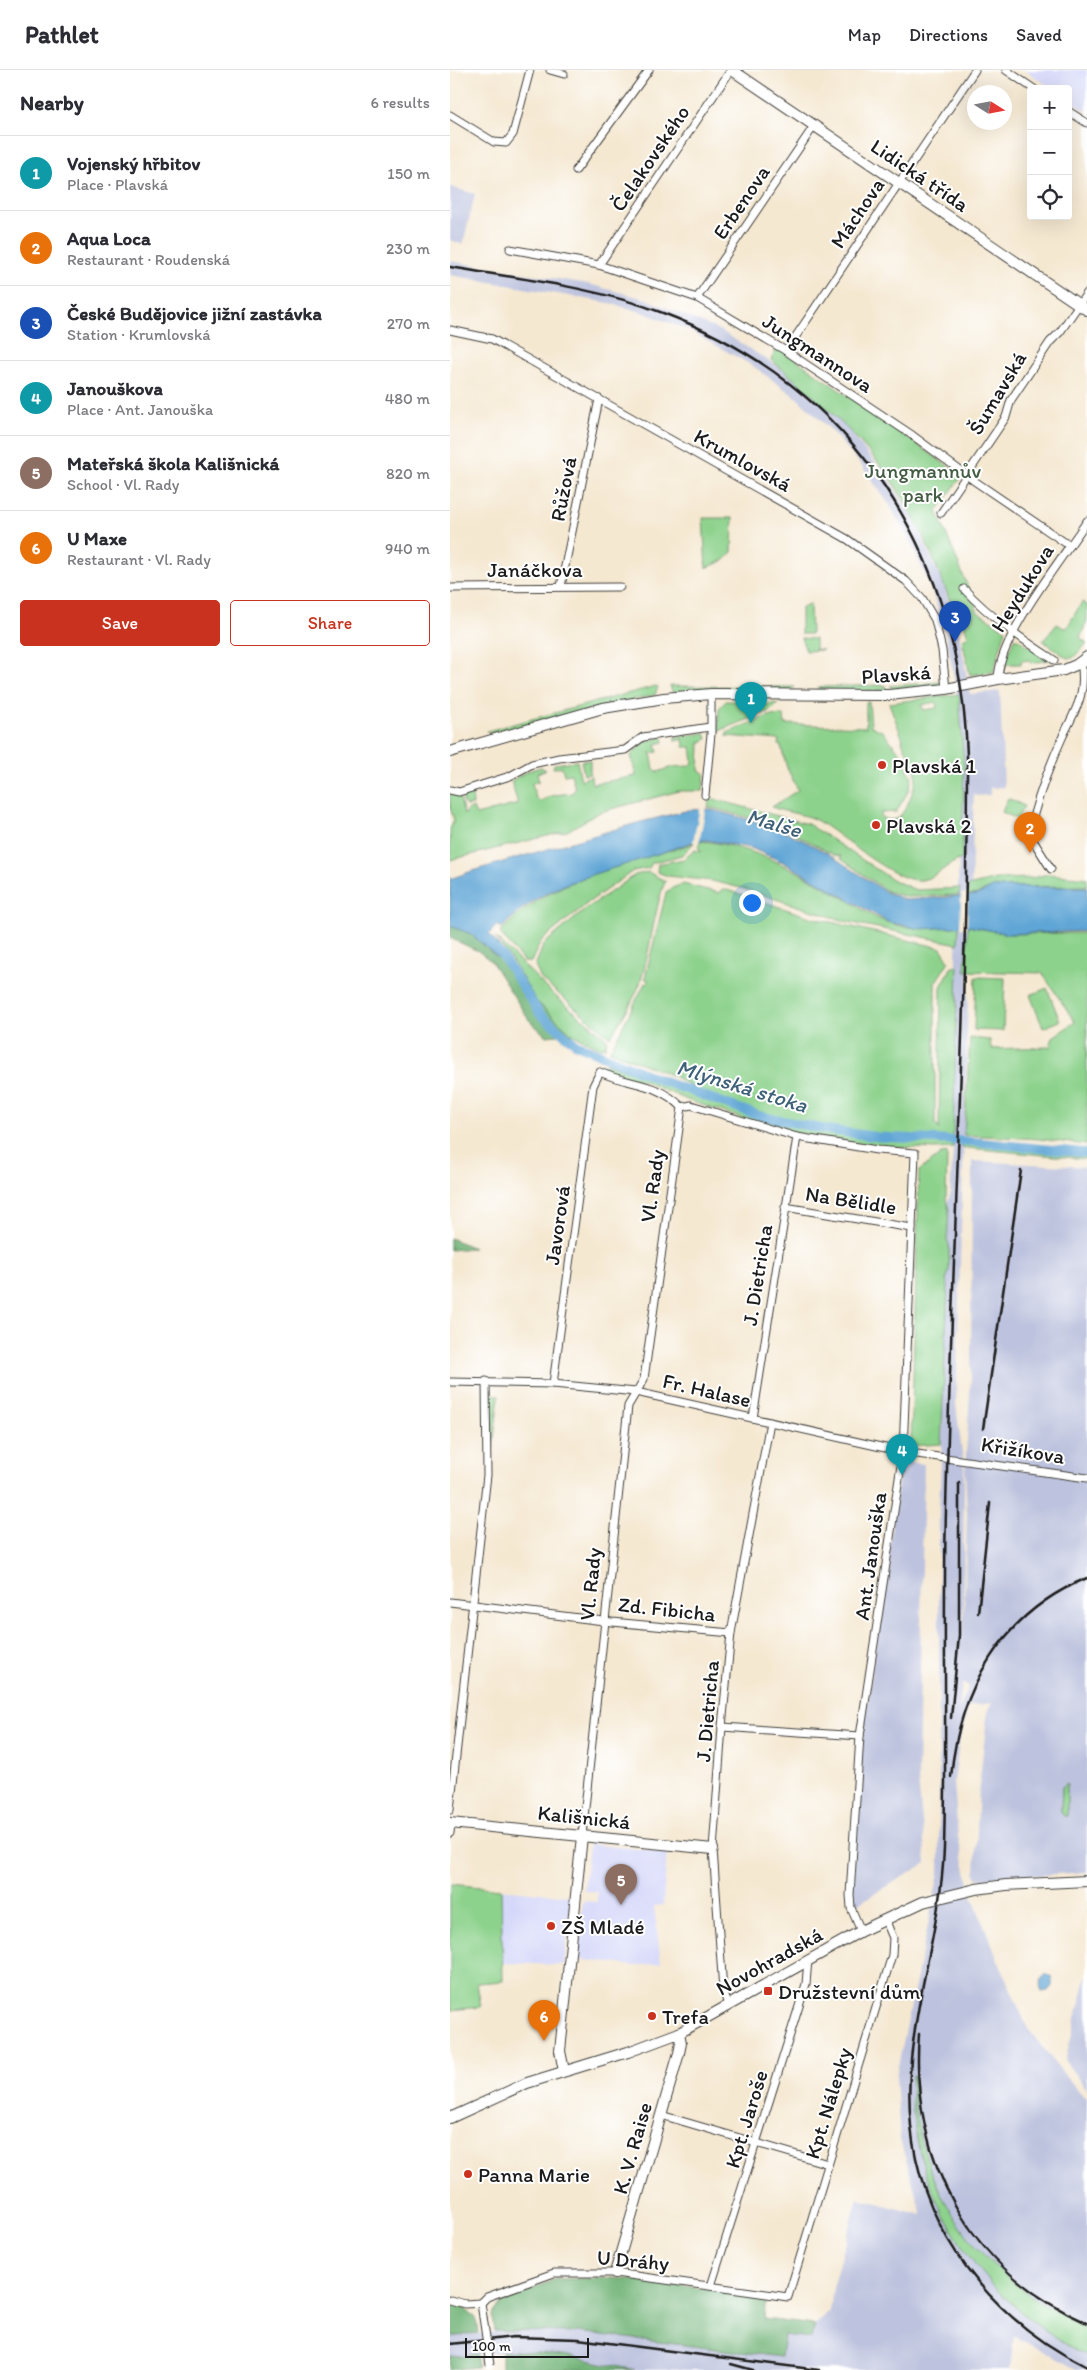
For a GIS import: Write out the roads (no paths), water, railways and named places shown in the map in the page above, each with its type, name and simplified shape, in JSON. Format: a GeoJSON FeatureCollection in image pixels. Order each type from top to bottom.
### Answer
{"type":"FeatureCollection","features":[{"type":"Feature","properties":{"kind":"street"},"geometry":{"type":"LineString","coordinates":[[450,115],[494,142],[504,144],[513,134],[530,70]]}},
{"type":"Feature","properties":{"kind":"street"},"geometry":{"type":"LineString","coordinates":[[550,70],[564,74]]}},
{"type":"Feature","properties":{"kind":"street"},"geometry":{"type":"LineString","coordinates":[[576,170],[649,70]]}},
{"type":"Feature","properties":{"kind":"street","name":"Lidická třída"},"geometry":{"type":"LineString","coordinates":[[731,70],[1083,308]]}},
{"type":"Feature","properties":{"kind":"street","name":"Čelakovského"},"geometry":{"type":"LineString","coordinates":[[599,265],[731,70]]}},
{"type":"Feature","properties":{"kind":"street","name":"Máchova"},"geometry":{"type":"LineString","coordinates":[[786,351],[975,70]]}},
{"type":"Feature","properties":{"kind":"street"},"geometry":{"type":"LineString","coordinates":[[1006,70],[1028,85]]}},
{"type":"Feature","properties":{"kind":"street"},"geometry":{"type":"LineString","coordinates":[[1072,114],[1087,123]]}},
{"type":"Feature","properties":{"kind":"street","name":"Erbenova"},"geometry":{"type":"LineString","coordinates":[[697,298],[814,126]]}},
{"type":"Feature","properties":{"kind":"street","name":"Jungmannova"},"geometry":{"type":"LineString","coordinates":[[510,249],[519,249],[599,265],[697,298],[786,351],[912,435],[1070,546]]}},
{"type":"Feature","properties":{"kind":"street","name":"Šumavská"},"geometry":{"type":"LineString","coordinates":[[941,514],[1006,417],[1011,400],[1050,342],[1083,308],[1087,293]]}},
{"type":"Feature","properties":{"kind":"street","name":"Krumlovská"},"geometry":{"type":"LineString","coordinates":[[450,330],[492,340],[847,539],[906,581],[922,598],[935,620],[942,650],[946,689]]}},
{"type":"Feature","properties":{"kind":"street","name":"Růžová"},"geometry":{"type":"LineString","coordinates":[[561,586],[599,399]]}},
{"type":"Feature","properties":{"kind":"street","name":"Heydukova"},"geometry":{"type":"LineString","coordinates":[[998,679],[999,665],[1013,631],[1087,521]]}},
{"type":"Feature","properties":{"kind":"street","name":"Janáčkova"},"geometry":{"type":"LineString","coordinates":[[450,588],[620,587]]}},
{"type":"Feature","properties":{"kind":"street"},"geometry":{"type":"LineString","coordinates":[[964,589],[980,606],[1054,660]]}},
{"type":"Feature","properties":{"kind":"street"},"geometry":{"type":"LineString","coordinates":[[1051,869],[1029,834],[1033,813],[1062,738],[1083,706],[1085,661]]}},
{"type":"Feature","properties":{"kind":"street","name":"Plavská"},"geometry":{"type":"LineString","coordinates":[[450,752],[603,708],[664,698],[711,694],[874,696],[946,689],[998,679],[1064,670],[1085,661]]}},
{"type":"Feature","properties":{"kind":"street"},"geometry":{"type":"LineString","coordinates":[[705,795],[711,694]]}},
{"type":"Feature","properties":{"kind":"street"},"geometry":{"type":"LineString","coordinates":[[450,790],[459,792],[510,776],[532,764],[560,758],[625,750],[643,737],[710,730]]}},
{"type":"Feature","properties":{"kind":"street","name":"Javorová"},"geometry":{"type":"LineString","coordinates":[[553,1384],[593,1086],[600,1072],[645,1084],[671,1097],[682,1107]]}},
{"type":"Feature","properties":{"kind":"street"},"geometry":{"type":"LineString","coordinates":[[682,1107],[691,1105],[797,1137]]}},
{"type":"Feature","properties":{"kind":"street","name":"Vl. Rady"},"geometry":{"type":"LineString","coordinates":[[564,2071],[560,2051],[628,1406],[644,1379],[682,1107]]}},
{"type":"Feature","properties":{"kind":"street","name":"Ant. Janouška"},"geometry":{"type":"LineString","coordinates":[[797,1137],[877,1150],[915,1153],[903,1452],[860,1736],[850,1895],[851,1908],[862,1931]]}},
{"type":"Feature","properties":{"kind":"street","name":"J. Dietricha"},"geometry":{"type":"LineString","coordinates":[[753,1418],[797,1137]]}},
{"type":"Feature","properties":{"kind":"street","name":"Na Bělidle"},"geometry":{"type":"LineString","coordinates":[[785,1208],[912,1228]]}},
{"type":"Feature","properties":{"kind":"street"},"geometry":{"type":"LineString","coordinates":[[450,1810],[487,1475],[486,1381]]}},
{"type":"Feature","properties":{"kind":"street","name":"Fr. Halase"},"geometry":{"type":"LineString","coordinates":[[450,1382],[486,1381],[553,1384],[636,1392],[903,1452],[953,1457]]}},
{"type":"Feature","properties":{"kind":"street","name":"J. Dietricha"},"geometry":{"type":"LineString","coordinates":[[728,2005],[723,1990],[713,1849],[731,1633],[770,1422]]}},
{"type":"Feature","properties":{"kind":"street","name":"Křižíkova"},"geometry":{"type":"LineString","coordinates":[[953,1457],[1087,1478]]}},
{"type":"Feature","properties":{"kind":"street","name":"Zd. Fibicha"},"geometry":{"type":"LineString","coordinates":[[450,1602],[731,1633]]}},
{"type":"Feature","properties":{"kind":"street"},"geometry":{"type":"LineString","coordinates":[[722,1727],[860,1736]]}},
{"type":"Feature","properties":{"kind":"street"},"geometry":{"type":"LineString","coordinates":[[450,1834],[451,1823]]}},
{"type":"Feature","properties":{"kind":"street","name":"Kališnická"},"geometry":{"type":"LineString","coordinates":[[451,1823],[713,1849]]}},
{"type":"Feature","properties":{"kind":"street","name":"Novohradská"},"geometry":{"type":"LineString","coordinates":[[450,2118],[527,2083],[628,2052],[678,2033],[884,1919],[923,1902],[976,1889],[1087,1881]]}},
{"type":"Feature","properties":{"kind":"street","name":"Kpt. Nálepky"},"geometry":{"type":"LineString","coordinates":[[788,2297],[892,1955],[893,1938],[884,1919]]}},
{"type":"Feature","properties":{"kind":"street","name":"Kpt. Jaroše"},"geometry":{"type":"LineString","coordinates":[[711,2286],[806,1984],[808,1960]]}},
{"type":"Feature","properties":{"kind":"street","name":"K. V. Raise"},"geometry":{"type":"LineString","coordinates":[[615,2274],[680,2053],[681,2043],[678,2033]]}},
{"type":"Feature","properties":{"kind":"street"},"geometry":{"type":"LineString","coordinates":[[661,2115],[828,2164]]}},
{"type":"Feature","properties":{"kind":"street","name":"U Dráhy"},"geometry":{"type":"LineString","coordinates":[[481,2303],[487,2297],[554,2273],[615,2274],[788,2297]]}},
{"type":"Feature","properties":{"kind":"street"},"geometry":{"type":"LineString","coordinates":[[450,2300],[465,2304],[481,2303],[490,2368]]}},
{"type":"Feature","properties":{"kind":"water"},"geometry":{"type":"Polygon","coordinates":[[[708,809],[777,827],[827,853],[886,892],[906,900],[977,895],[993,887],[1087,887],[1087,931],[1009,934],[968,926],[921,929],[888,922],[783,862],[751,848],[706,840],[693,842],[576,880],[544,895],[515,915],[502,928],[497,925],[489,934],[503,951],[499,958],[471,934],[450,926],[450,879],[637,823],[689,810],[708,809]]]}},
{"type":"Feature","properties":{"kind":"water"},"geometry":{"type":"Polygon","coordinates":[[[1045,1974],[1052,1977],[1052,1986],[1048,1991],[1042,1992],[1040,1982],[1045,1974]]]}},
{"type":"Feature","properties":{"kind":"waterway","name":"Mlýnská stoka"},"geometry":{"type":"LineString","coordinates":[[492,946],[501,954],[540,1014],[576,1044],[660,1080],[760,1116],[828,1130],[879,1137],[965,1141],[1087,1153]]}},
{"type":"Feature","properties":{"kind":"railway"},"geometry":{"type":"LineString","coordinates":[[450,267],[585,290],[638,304],[663,313],[731,345],[791,384],[842,432],[885,487],[919,547],[944,613],[960,682],[967,756],[965,944],[946,1509],[944,1848],[941,1888],[935,1926],[913,2040],[910,2078],[910,2117],[916,2158],[926,2191],[939,2223],[957,2253],[977,2281],[1001,2307],[1056,2350],[1087,2367]]}},
{"type":"Feature","properties":{"kind":"railway"},"geometry":{"type":"LineString","coordinates":[[983,1429],[1021,1170]]}},
{"type":"Feature","properties":{"kind":"railway"},"geometry":{"type":"LineString","coordinates":[[951,1718],[959,1635],[959,1483]]}},
{"type":"Feature","properties":{"kind":"railway"},"geometry":{"type":"LineString","coordinates":[[978,1613],[990,1503]]}},
{"type":"Feature","properties":{"kind":"railway"},"geometry":{"type":"LineString","coordinates":[[951,1777],[956,1745],[964,1714],[975,1685],[990,1658],[1009,1633],[1031,1611],[1057,1593],[1087,1578]]}},
{"type":"Feature","properties":{"kind":"railway"},"geometry":{"type":"LineString","coordinates":[[919,2034],[919,2080],[925,2125],[937,2167],[956,2206],[980,2242],[1010,2274],[1046,2301],[1087,2323]]}},
{"type":"Feature","properties":{"kind":"railway"},"geometry":{"type":"LineString","coordinates":[[450,2344],[514,2337],[578,2339],[819,2370]]}},
{"type":"Feature","properties":{"kind":"railway"},"geometry":{"type":"LineString","coordinates":[[731,2364],[753,2370]]}},
{"type":"Feature","properties":{"kind":"place","name":"České Budějovice jižní zastávka"},"geometry":{"type":"Point","coordinates":[955,642]}},
{"type":"Feature","properties":{"kind":"place","name":"Vojenský hřbitov"},"geometry":{"type":"Point","coordinates":[751,723]}},
{"type":"Feature","properties":{"kind":"place","name":"Plavská 1"},"geometry":{"type":"Point","coordinates":[882,765]}},
{"type":"Feature","properties":{"kind":"place","name":"Plavská 2"},"geometry":{"type":"Point","coordinates":[876,825]}},
{"type":"Feature","properties":{"kind":"place","name":"Aqua Loca"},"geometry":{"type":"Point","coordinates":[1030,853]}},
{"type":"Feature","properties":{"kind":"place","name":"Janouškova"},"geometry":{"type":"Point","coordinates":[902,1475]}},
{"type":"Feature","properties":{"kind":"place","name":"Mateřská škola Kališnická"},"geometry":{"type":"Point","coordinates":[621,1905]}},
{"type":"Feature","properties":{"kind":"place","name":"ZŠ Mladé"},"geometry":{"type":"Point","coordinates":[551,1926]}},
{"type":"Feature","properties":{"kind":"place","name":"Družstevní dům"},"geometry":{"type":"Point","coordinates":[768,1991]}},
{"type":"Feature","properties":{"kind":"place","name":"Trefa"},"geometry":{"type":"Point","coordinates":[652,2016]}},
{"type":"Feature","properties":{"kind":"place","name":"U Maxe"},"geometry":{"type":"Point","coordinates":[544,2041]}},
{"type":"Feature","properties":{"kind":"place","name":"Panna Marie"},"geometry":{"type":"Point","coordinates":[468,2174]}},
{"type":"Feature","properties":{"kind":"park label","name":"Jungmannův park"},"geometry":{"type":"Point","coordinates":[923,482]}},
{"type":"Feature","properties":{"kind":"water label","name":"Malše"},"geometry":{"type":"Point","coordinates":[774,823]}}]}
